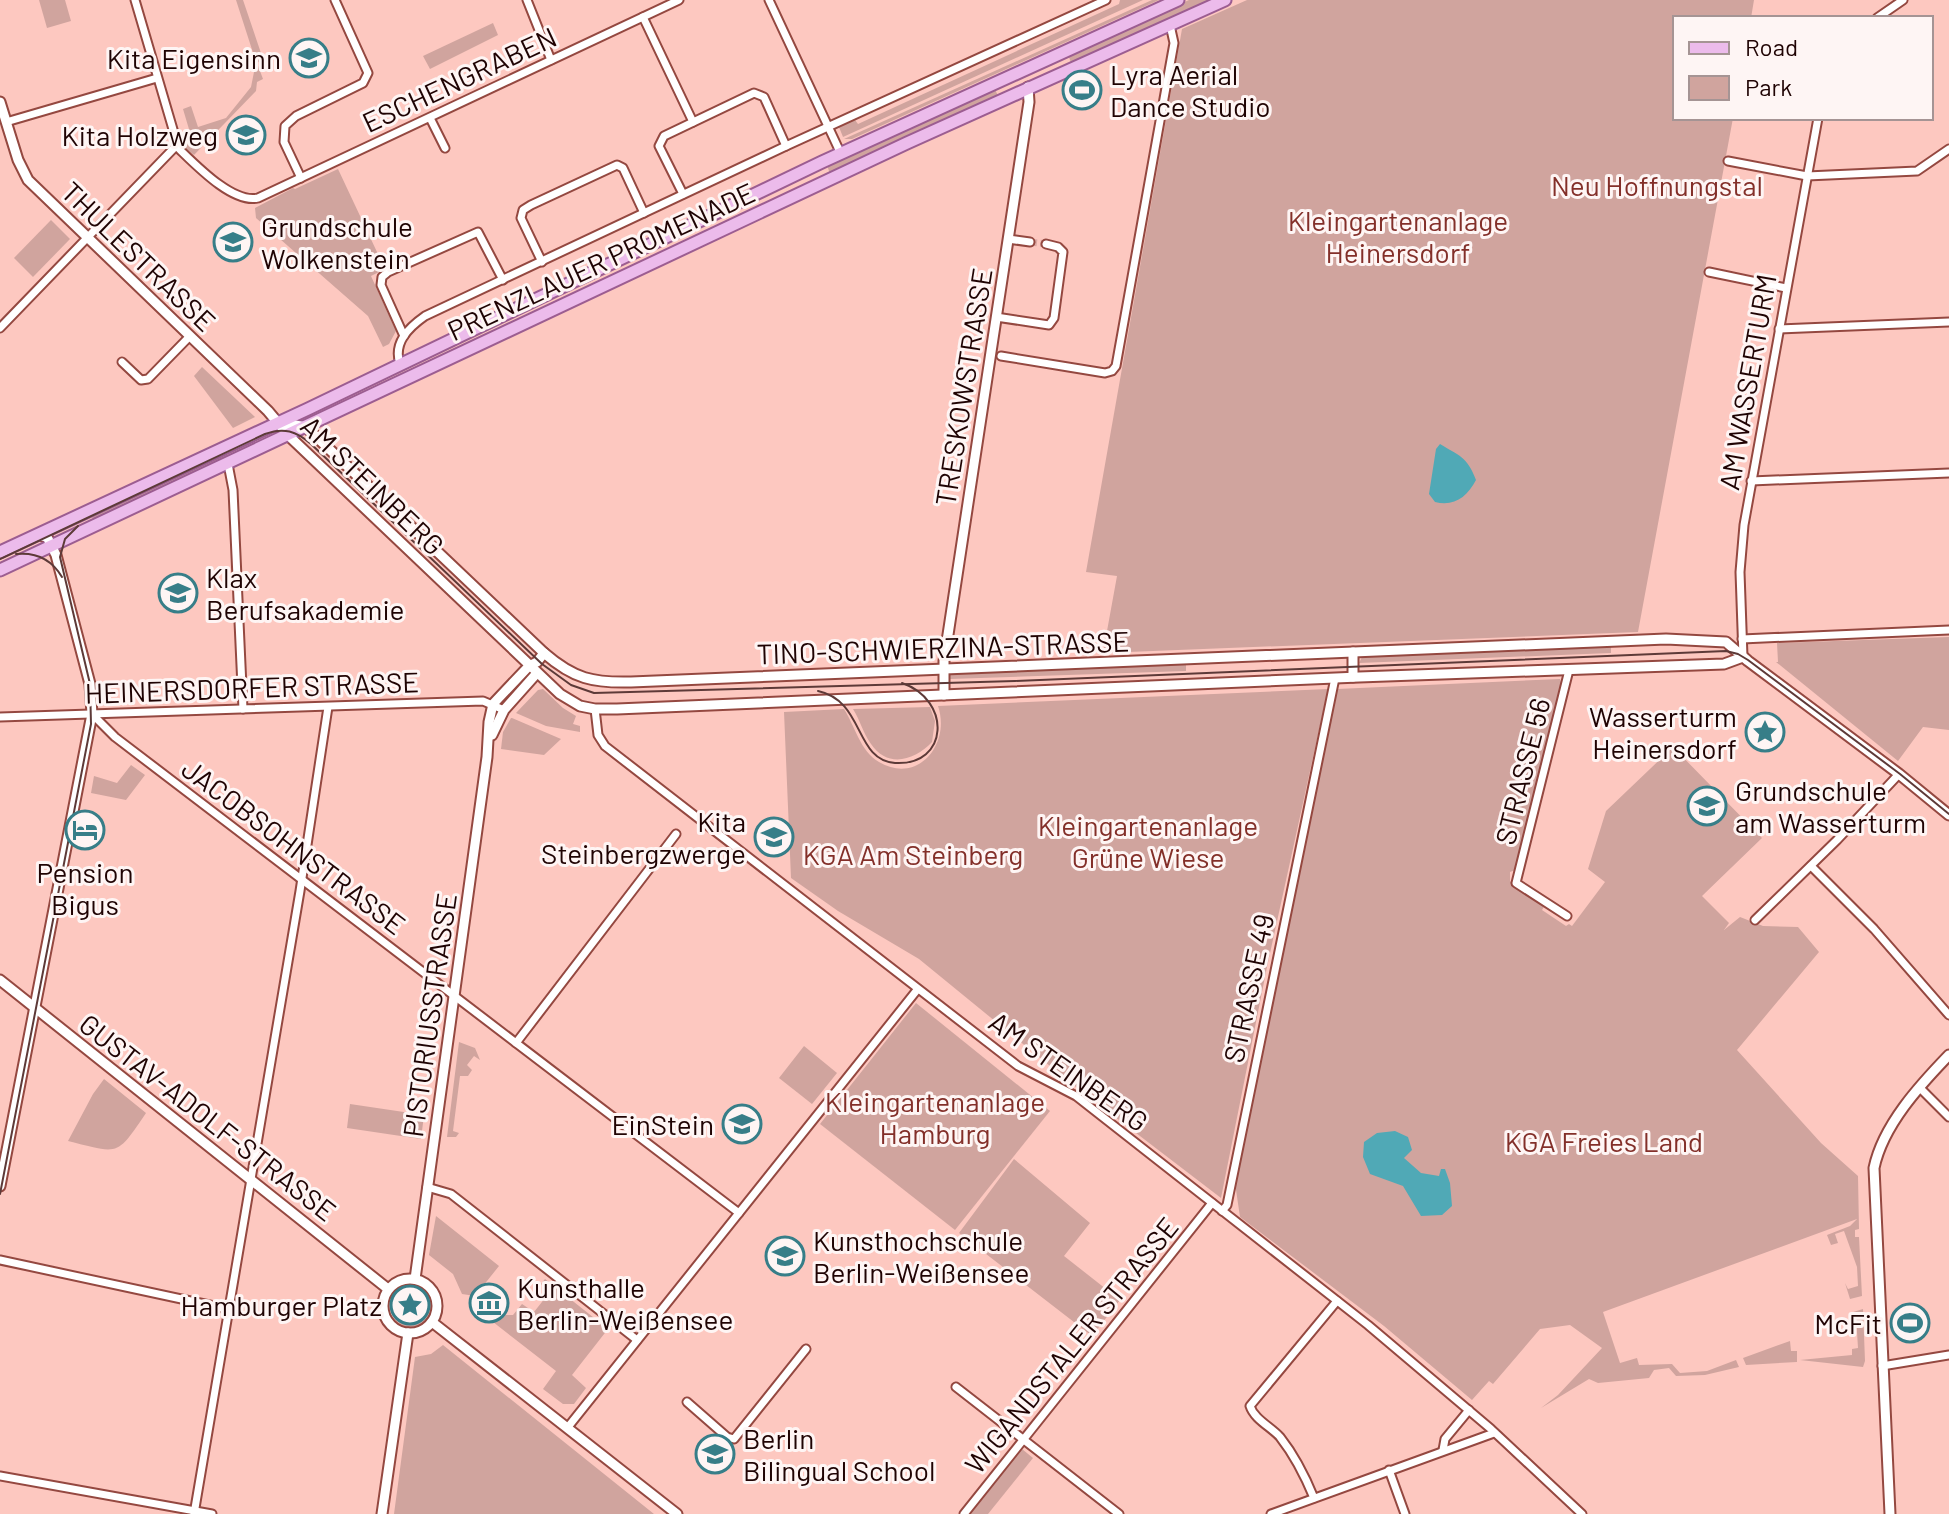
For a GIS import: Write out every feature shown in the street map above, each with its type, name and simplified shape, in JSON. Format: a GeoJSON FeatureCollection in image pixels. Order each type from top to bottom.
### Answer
{"type":"FeatureCollection","features":[{"type":"Feature","properties":{"kind":"main road","name":"PRENZLAUER PROMENADE"},"geometry":{"type":"LineString","coordinates":[[0,552],[841,154],[1178,0]]}},
{"type":"Feature","properties":{"kind":"main road","name":"PRENZLAUER PROMENADE"},"geometry":{"type":"LineString","coordinates":[[0,570],[1028,87],[1225,0]]}},
{"type":"Feature","properties":{"kind":"main road","name":"TRESKOWSTRASSE"},"geometry":{"type":"LineString","coordinates":[[944,695],[943,668],[1029,102],[1028,87]]}},
{"type":"Feature","properties":{"kind":"main road","name":"THULESTRASSE"},"geometry":{"type":"LineString","coordinates":[[0,102],[25,176],[279,422]]}},
{"type":"Feature","properties":{"kind":"main road"},"geometry":{"type":"LineString","coordinates":[[476,327],[483,343]]}},
{"type":"Feature","properties":{"kind":"main road","name":"AM STEINBERG"},"geometry":{"type":"LineString","coordinates":[[279,422],[306,427],[544,653]]}},
{"type":"Feature","properties":{"kind":"main road","name":"AM STEINBERG"},"geometry":{"type":"LineString","coordinates":[[279,422],[289,436],[572,703],[595,709]]}},
{"type":"Feature","properties":{"kind":"main road"},"geometry":{"type":"LineString","coordinates":[[0,1186],[92,714],[90,684],[53,545],[47,537],[38,535]]}},
{"type":"Feature","properties":{"kind":"main road","name":"TINO-SCHWIERZINA-STRASSE"},"geometry":{"type":"LineString","coordinates":[[544,653],[572,674],[608,683],[1681,639],[1726,642],[1949,815]]}},
{"type":"Feature","properties":{"kind":"main road"},"geometry":{"type":"LineString","coordinates":[[1353,652],[1353,677]]}},
{"type":"Feature","properties":{"kind":"main road"},"geometry":{"type":"LineString","coordinates":[[493,704],[534,667],[544,653]]}},
{"type":"Feature","properties":{"kind":"main road","name":"TINO-SCHWIERZINA-STRASSE"},"geometry":{"type":"LineString","coordinates":[[595,709],[1724,664],[1743,657]]}},
{"type":"Feature","properties":{"kind":"main road","name":"PISTORIUSSTRASSE"},"geometry":{"type":"LineString","coordinates":[[487,757],[494,727],[534,667]]}},
{"type":"Feature","properties":{"kind":"main road","name":"PISTORIUSSTRASSE"},"geometry":{"type":"LineString","coordinates":[[415,1279],[493,704]]}},
{"type":"Feature","properties":{"kind":"main road","name":"GUSTAV-ADOLF-STRASSE"},"geometry":{"type":"LineString","coordinates":[[0,980],[388,1289]]}},
{"type":"Feature","properties":{"kind":"main road"},"geometry":{"type":"LineString","coordinates":[[1890,1514],[1874,1168],[1884,1140],[1920,1088],[1949,1055]]}},
{"type":"Feature","properties":{"kind":"main road"},"geometry":{"type":"LineString","coordinates":[[415,1279],[430,1287],[435,1295],[437,1312],[432,1322],[420,1331],[408,1333],[394,1328],[384,1314],[383,1302],[388,1289],[398,1281],[415,1279]]}},
{"type":"Feature","properties":{"kind":"main road"},"geometry":{"type":"LineString","coordinates":[[432,1322],[677,1514]]}},
{"type":"Feature","properties":{"kind":"main road"},"geometry":{"type":"LineString","coordinates":[[382,1514],[408,1333]]}},
{"type":"Feature","properties":{"kind":"street"},"geometry":{"type":"LineString","coordinates":[[0,328],[176,146],[135,0]]}},
{"type":"Feature","properties":{"kind":"street","name":"ESCHENGRABEN"},"geometry":{"type":"LineString","coordinates":[[301,178],[284,142],[285,126],[296,116],[363,83],[368,73],[335,0]]}},
{"type":"Feature","properties":{"kind":"street"},"geometry":{"type":"LineString","coordinates":[[527,0],[551,60]]}},
{"type":"Feature","properties":{"kind":"street","name":"ESCHENGRABEN"},"geometry":{"type":"LineString","coordinates":[[176,146],[235,196],[258,198],[679,0]]}},
{"type":"Feature","properties":{"kind":"street"},"geometry":{"type":"LineString","coordinates":[[769,0],[841,154]]}},
{"type":"Feature","properties":{"kind":"street","name":"PRENZLAUER PROMENADE"},"geometry":{"type":"LineString","coordinates":[[503,280],[478,232],[388,272],[382,277],[381,285],[404,336],[425,316],[503,280],[542,262],[786,146],[1106,0]]}},
{"type":"Feature","properties":{"kind":"street"},"geometry":{"type":"LineString","coordinates":[[1880,16],[1903,0]]}},
{"type":"Feature","properties":{"kind":"street"},"geometry":{"type":"LineString","coordinates":[[643,17],[693,122]]}},
{"type":"Feature","properties":{"kind":"street"},"geometry":{"type":"LineString","coordinates":[[1001,356],[1105,373],[1116,366],[1174,43],[1170,25]]}},
{"type":"Feature","properties":{"kind":"street"},"geometry":{"type":"LineString","coordinates":[[6,122],[157,78]]}},
{"type":"Feature","properties":{"kind":"street","name":"PRENZLAUER PROMENADE"},"geometry":{"type":"LineString","coordinates":[[683,194],[659,146],[664,136],[754,93],[764,97],[786,146]]}},
{"type":"Feature","properties":{"kind":"street"},"geometry":{"type":"LineString","coordinates":[[430,118],[445,148]]}},
{"type":"Feature","properties":{"kind":"street","name":"AM WASSERTURM"},"geometry":{"type":"LineString","coordinates":[[1743,657],[1740,572],[1744,525],[1818,120]]}},
{"type":"Feature","properties":{"kind":"street"},"geometry":{"type":"LineString","coordinates":[[1728,161],[1807,176],[1917,171],[1949,149]]}},
{"type":"Feature","properties":{"kind":"street","name":"PRENZLAUER PROMENADE"},"geometry":{"type":"LineString","coordinates":[[542,262],[521,218],[523,210],[531,205],[617,165],[623,168],[644,213]]}},
{"type":"Feature","properties":{"kind":"street"},"geometry":{"type":"LineString","coordinates":[[1008,239],[1030,242]]}},
{"type":"Feature","properties":{"kind":"street"},"geometry":{"type":"LineString","coordinates":[[996,317],[1049,325],[1054,318],[1063,252],[1046,244]]}},
{"type":"Feature","properties":{"kind":"street"},"geometry":{"type":"LineString","coordinates":[[1709,272],[1786,288]]}},
{"type":"Feature","properties":{"kind":"street"},"geometry":{"type":"LineString","coordinates":[[1779,329],[1949,322]]}},
{"type":"Feature","properties":{"kind":"street"},"geometry":{"type":"LineString","coordinates":[[122,362],[141,380],[148,379],[190,336]]}},
{"type":"Feature","properties":{"kind":"street"},"geometry":{"type":"LineString","coordinates":[[400,364],[397,354],[404,336]]}},
{"type":"Feature","properties":{"kind":"street"},"geometry":{"type":"LineString","coordinates":[[228,464],[233,490],[243,709]]}},
{"type":"Feature","properties":{"kind":"street"},"geometry":{"type":"LineString","coordinates":[[1751,481],[1949,473]]}},
{"type":"Feature","properties":{"kind":"street"},"geometry":{"type":"LineString","coordinates":[[1742,639],[1949,630]]}},
{"type":"Feature","properties":{"kind":"street","name":"STRASSE 56"},"geometry":{"type":"LineString","coordinates":[[1567,916],[1516,883],[1569,670]]}},
{"type":"Feature","properties":{"kind":"street","name":"STRASSE 49"},"geometry":{"type":"LineString","coordinates":[[1222,1211],[1227,1205],[1335,678]]}},
{"type":"Feature","properties":{"kind":"street","name":"HEINERSDORFER STRASSE"},"geometry":{"type":"LineString","coordinates":[[0,717],[483,701],[504,710]]}},
{"type":"Feature","properties":{"kind":"street"},"geometry":{"type":"LineString","coordinates":[[194,1512],[302,881],[328,707]]}},
{"type":"Feature","properties":{"kind":"street","name":"AM STEINBERG"},"geometry":{"type":"LineString","coordinates":[[595,709],[598,735],[605,746],[917,990],[1018,1066],[1076,1096],[1337,1301],[1469,1410],[1582,1514]]}},
{"type":"Feature","properties":{"kind":"street","name":"JACOBSOHNSTRASSE"},"geometry":{"type":"LineString","coordinates":[[92,714],[115,737],[739,1213]]}},
{"type":"Feature","properties":{"kind":"street"},"geometry":{"type":"LineString","coordinates":[[1755,920],[1899,774]]}},
{"type":"Feature","properties":{"kind":"street"},"geometry":{"type":"LineString","coordinates":[[516,1043],[676,834]]}},
{"type":"Feature","properties":{"kind":"street"},"geometry":{"type":"LineString","coordinates":[[1811,866],[1874,929],[1949,1015]]}},
{"type":"Feature","properties":{"kind":"street"},"geometry":{"type":"LineString","coordinates":[[568,1427],[917,990]]}},
{"type":"Feature","properties":{"kind":"street"},"geometry":{"type":"LineString","coordinates":[[1920,1088],[1949,1117]]}},
{"type":"Feature","properties":{"kind":"street"},"geometry":{"type":"LineString","coordinates":[[427,1187],[451,1194],[637,1340]]}},
{"type":"Feature","properties":{"kind":"street","name":"WIGANDSTALER STRASSE"},"geometry":{"type":"LineString","coordinates":[[964,1514],[1212,1203]]}},
{"type":"Feature","properties":{"kind":"street"},"geometry":{"type":"LineString","coordinates":[[0,1260],[228,1309]]}},
{"type":"Feature","properties":{"kind":"street"},"geometry":{"type":"LineString","coordinates":[[1314,1498],[1289,1449],[1267,1424],[1253,1414],[1250,1406],[1337,1301]]}},
{"type":"Feature","properties":{"kind":"street"},"geometry":{"type":"LineString","coordinates":[[687,1402],[727,1437],[734,1439],[806,1349]]}},
{"type":"Feature","properties":{"kind":"street"},"geometry":{"type":"LineString","coordinates":[[1882,1366],[1949,1355]]}},
{"type":"Feature","properties":{"kind":"street"},"geometry":{"type":"LineString","coordinates":[[956,1387],[1119,1514]]}},
{"type":"Feature","properties":{"kind":"street"},"geometry":{"type":"LineString","coordinates":[[1443,1450],[1445,1439],[1469,1410]]}},
{"type":"Feature","properties":{"kind":"street"},"geometry":{"type":"LineString","coordinates":[[1271,1514],[1494,1433]]}},
{"type":"Feature","properties":{"kind":"street"},"geometry":{"type":"LineString","coordinates":[[1389,1470],[1405,1514]]}},
{"type":"Feature","properties":{"kind":"street"},"geometry":{"type":"LineString","coordinates":[[0,1476],[212,1514]]}},
{"type":"Feature","properties":{"kind":"green space"},"geometry":{"type":"Polygon","coordinates":[[[39,0],[65,0],[71,21],[47,28],[39,0]]]}},
{"type":"Feature","properties":{"kind":"green space"},"geometry":{"type":"Polygon","coordinates":[[[236,0],[243,0],[263,59],[257,63],[263,79],[257,82],[256,91],[194,155],[184,147],[191,136],[183,109],[191,106],[198,127],[226,118],[251,87],[256,62],[236,0]]]}},
{"type":"Feature","properties":{"kind":"green space"},"geometry":{"type":"Polygon","coordinates":[[[1120,0],[1143,0],[843,137],[839,127],[855,120],[858,124],[1119,4],[1120,0]]]}},
{"type":"Feature","properties":{"kind":"green space"},"geometry":{"type":"Polygon","coordinates":[[[1152,0],[1159,0],[852,139],[844,139],[1152,0]]]}},
{"type":"Feature","properties":{"kind":"green space"},"geometry":{"type":"Polygon","coordinates":[[[1189,0],[1214,0],[1071,63],[1068,54],[1189,0]]]}},
{"type":"Feature","properties":{"kind":"green space","name":"Kleingartenanlage Heinersdorf"},"geometry":{"type":"Polygon","coordinates":[[[1247,0],[1754,0],[1751,16],[1673,16],[1673,120],[1733,120],[1638,632],[1103,653],[1117,576],[1086,572],[1182,29],[1247,0]]]}},
{"type":"Feature","properties":{"kind":"green space"},"geometry":{"type":"Polygon","coordinates":[[[493,23],[498,35],[430,69],[423,56],[493,23]]]}},
{"type":"Feature","properties":{"kind":"green space"},"geometry":{"type":"Polygon","coordinates":[[[994,87],[998,96],[830,174],[827,165],[994,87]]]}},
{"type":"Feature","properties":{"kind":"green space"},"geometry":{"type":"Polygon","coordinates":[[[338,169],[385,269],[371,276],[396,331],[389,344],[383,347],[368,316],[256,218],[255,208],[338,169]]]}},
{"type":"Feature","properties":{"kind":"green space"},"geometry":{"type":"Polygon","coordinates":[[[51,220],[70,239],[33,277],[14,258],[51,220]]]}},
{"type":"Feature","properties":{"kind":"green space"},"geometry":{"type":"Polygon","coordinates":[[[202,367],[255,417],[233,428],[194,376],[202,367]]]}},
{"type":"Feature","properties":{"kind":"green space"},"geometry":{"type":"Polygon","coordinates":[[[227,450],[227,459],[94,521],[91,515],[227,450]]]}},
{"type":"Feature","properties":{"kind":"green space"},"geometry":{"type":"Polygon","coordinates":[[[1949,637],[1949,730],[1923,727],[1898,761],[1776,662],[1777,643],[1949,637]]]}},
{"type":"Feature","properties":{"kind":"green space"},"geometry":{"type":"Polygon","coordinates":[[[1611,646],[1611,653],[1359,663],[1362,657],[1611,646]]]}},
{"type":"Feature","properties":{"kind":"green space"},"geometry":{"type":"Polygon","coordinates":[[[1186,664],[1186,671],[950,679],[950,674],[1186,664]]]}},
{"type":"Feature","properties":{"kind":"green space","name":"KGA Freies Land"},"geometry":{"type":"Polygon","coordinates":[[[1560,679],[1563,689],[1510,881],[1545,905],[1542,910],[1566,926],[1572,926],[1605,882],[1588,869],[1606,811],[1673,747],[1762,838],[1702,896],[1729,923],[1724,930],[1740,917],[1763,926],[1798,927],[1819,952],[1737,1050],[1821,1143],[1858,1176],[1859,1229],[1855,1230],[1855,1237],[1859,1237],[1862,1296],[1850,1299],[1845,1283],[1848,1289],[1858,1286],[1857,1267],[1844,1231],[1835,1234],[1838,1243],[1831,1245],[1827,1235],[1850,1226],[1857,1219],[1603,1312],[1620,1363],[1637,1358],[1639,1365],[1672,1364],[1680,1373],[1707,1371],[1736,1360],[1739,1367],[1705,1375],[1676,1376],[1669,1368],[1654,1370],[1649,1378],[1598,1383],[1589,1379],[1541,1408],[1558,1395],[1602,1348],[1570,1325],[1540,1329],[1493,1384],[1489,1381],[1472,1400],[1384,1326],[1240,1217],[1235,1183],[1337,689],[1560,679]]]}},
{"type":"Feature","properties":{"kind":"green space"},"geometry":{"type":"Polygon","coordinates":[[[543,689],[576,716],[573,724],[580,726],[580,732],[546,726],[516,713],[538,690],[543,689]]]}},
{"type":"Feature","properties":{"kind":"green space","name":"Kleingartenanlage Grüne Wiese"},"geometry":{"type":"Polygon","coordinates":[[[1328,689],[1267,967],[1221,1198],[1072,1084],[919,959],[838,911],[791,878],[784,712],[844,709],[862,745],[872,757],[893,768],[906,768],[928,757],[935,746],[940,734],[938,706],[1328,689]]]}},
{"type":"Feature","properties":{"kind":"green space","name":"KGA Am Steinberg"},"geometry":{"type":"Polygon","coordinates":[[[930,707],[935,721],[932,742],[918,753],[902,759],[885,757],[878,752],[868,740],[853,709],[930,707]]]}},
{"type":"Feature","properties":{"kind":"green space"},"geometry":{"type":"Polygon","coordinates":[[[511,718],[561,739],[544,755],[501,749],[503,732],[511,718]]]}},
{"type":"Feature","properties":{"kind":"green space"},"geometry":{"type":"Polygon","coordinates":[[[131,765],[145,775],[126,800],[91,793],[94,776],[117,783],[131,765]]]}},
{"type":"Feature","properties":{"kind":"green space","name":"Kleingartenanlage Hamburg"},"geometry":{"type":"Polygon","coordinates":[[[916,1003],[1050,1111],[955,1230],[820,1124],[916,1003]]]}},
{"type":"Feature","properties":{"kind":"green space"},"geometry":{"type":"Polygon","coordinates":[[[459,1042],[475,1048],[480,1060],[474,1056],[467,1065],[472,1070],[468,1076],[460,1076],[453,1131],[459,1133],[456,1137],[447,1137],[459,1042]]]}},
{"type":"Feature","properties":{"kind":"green space"},"geometry":{"type":"Polygon","coordinates":[[[804,1046],[837,1073],[812,1104],[779,1078],[804,1046]]]}},
{"type":"Feature","properties":{"kind":"green space"},"geometry":{"type":"Polygon","coordinates":[[[104,1079],[146,1113],[122,1145],[115,1148],[98,1148],[68,1141],[93,1094],[104,1079]]]}},
{"type":"Feature","properties":{"kind":"green space"},"geometry":{"type":"Polygon","coordinates":[[[350,1104],[424,1115],[421,1139],[347,1128],[350,1104]]]}},
{"type":"Feature","properties":{"kind":"green space"},"geometry":{"type":"Polygon","coordinates":[[[1014,1159],[1090,1223],[1064,1256],[1120,1300],[1092,1336],[959,1233],[1014,1159]]]}},
{"type":"Feature","properties":{"kind":"green space"},"geometry":{"type":"Polygon","coordinates":[[[436,1216],[499,1266],[475,1296],[462,1294],[453,1274],[429,1255],[436,1216]]]}},
{"type":"Feature","properties":{"kind":"green space"},"geometry":{"type":"Polygon","coordinates":[[[545,1279],[608,1329],[572,1375],[586,1388],[574,1404],[563,1404],[543,1389],[556,1371],[493,1322],[502,1315],[513,1315],[522,1304],[534,1312],[549,1293],[541,1284],[545,1279]]]}},
{"type":"Feature","properties":{"kind":"green space"},"geometry":{"type":"Polygon","coordinates":[[[411,1285],[426,1291],[432,1306],[426,1321],[411,1327],[396,1321],[390,1306],[396,1291],[411,1285]]]}},
{"type":"Feature","properties":{"kind":"green space"},"geometry":{"type":"Polygon","coordinates":[[[1863,1309],[1863,1367],[1800,1360],[1852,1355],[1852,1349],[1858,1348],[1856,1316],[1850,1316],[1850,1313],[1863,1309]]]}},
{"type":"Feature","properties":{"kind":"green space"},"geometry":{"type":"Polygon","coordinates":[[[1790,1341],[1791,1351],[1797,1351],[1797,1362],[1746,1365],[1743,1358],[1790,1341]]]}},
{"type":"Feature","properties":{"kind":"green space"},"geometry":{"type":"Polygon","coordinates":[[[443,1345],[654,1514],[394,1514],[415,1357],[431,1354],[443,1345]]]}},
{"type":"Feature","properties":{"kind":"green space"},"geometry":{"type":"Polygon","coordinates":[[[1022,1449],[1033,1458],[988,1514],[971,1514],[1022,1449]]]}},
{"type":"Feature","properties":{"kind":"water"},"geometry":{"type":"Polygon","coordinates":[[[1440,444],[1466,461],[1476,480],[1464,496],[1454,502],[1435,502],[1429,494],[1436,449],[1440,444]]]}},
{"type":"Feature","properties":{"kind":"water"},"geometry":{"type":"Polygon","coordinates":[[[1395,1131],[1408,1137],[1412,1150],[1404,1158],[1421,1173],[1439,1176],[1441,1169],[1445,1169],[1452,1206],[1442,1215],[1421,1216],[1403,1186],[1370,1174],[1363,1157],[1364,1142],[1377,1133],[1395,1131]]]}},
{"type":"Feature","properties":{"kind":"tunnel"},"geometry":{"type":"LineString","coordinates":[[1030,242],[1046,244]]}},
{"type":"Feature","properties":{"kind":"tram line"},"geometry":{"type":"LineString","coordinates":[[0,559],[265,434],[284,431],[295,433],[311,444],[542,664],[571,685],[594,693],[1015,681],[1726,651],[1748,660],[1949,814]]}},
{"type":"Feature","properties":{"kind":"tram line"},"geometry":{"type":"LineString","coordinates":[[0,1194],[91,724],[90,684],[60,557],[65,539],[78,526]]}},
{"type":"Feature","properties":{"kind":"tram line"},"geometry":{"type":"LineString","coordinates":[[16,554],[43,558],[62,577]]}},
{"type":"Feature","properties":{"kind":"tram line"},"geometry":{"type":"LineString","coordinates":[[818,691],[844,706],[872,752],[895,763],[913,761],[926,754],[938,730],[930,703],[918,691],[902,683]]}},
{"type":"Feature","properties":{"kind":"place","name":"Kita Eigensinn"},"geometry":{"type":"Point","coordinates":[309,58]}},
{"type":"Feature","properties":{"kind":"place","name":"Lyra Aerial Dance Studio"},"geometry":{"type":"Point","coordinates":[1082,90]}},
{"type":"Feature","properties":{"kind":"place","name":"Kita Holzweg"},"geometry":{"type":"Point","coordinates":[246,135]}},
{"type":"Feature","properties":{"kind":"place","name":"Grundschule Wolkenstein"},"geometry":{"type":"Point","coordinates":[233,242]}},
{"type":"Feature","properties":{"kind":"place","name":"Klax Berufsakademie"},"geometry":{"type":"Point","coordinates":[178,593]}},
{"type":"Feature","properties":{"kind":"place","name":"Wasserturm Heinersdorf"},"geometry":{"type":"Point","coordinates":[1765,732]}},
{"type":"Feature","properties":{"kind":"place","name":"Grundschule am Wasserturm"},"geometry":{"type":"Point","coordinates":[1707,806]}},
{"type":"Feature","properties":{"kind":"place","name":"Pension Bigus"},"geometry":{"type":"Point","coordinates":[85,830]}},
{"type":"Feature","properties":{"kind":"place","name":"Kita Steinbergzwerge"},"geometry":{"type":"Point","coordinates":[774,837]}},
{"type":"Feature","properties":{"kind":"place","name":"EinStein"},"geometry":{"type":"Point","coordinates":[742,1124]}},
{"type":"Feature","properties":{"kind":"place","name":"Kunsthochschule Berlin-Weißensee"},"geometry":{"type":"Point","coordinates":[785,1256]}},
{"type":"Feature","properties":{"kind":"place","name":"Kunsthalle Berlin-Weißensee"},"geometry":{"type":"Point","coordinates":[489,1303]}},
{"type":"Feature","properties":{"kind":"place","name":"Hamburger Platz"},"geometry":{"type":"Point","coordinates":[410,1305]}},
{"type":"Feature","properties":{"kind":"place","name":"McFit"},"geometry":{"type":"Point","coordinates":[1910,1323]}},
{"type":"Feature","properties":{"kind":"place","name":"Berlin Bilingual School"},"geometry":{"type":"Point","coordinates":[715,1454]}},
{"type":"Feature","properties":{"kind":"park label","name":"Neu Hoffnungstal"},"geometry":{"type":"Point","coordinates":[1657,185]}}]}
